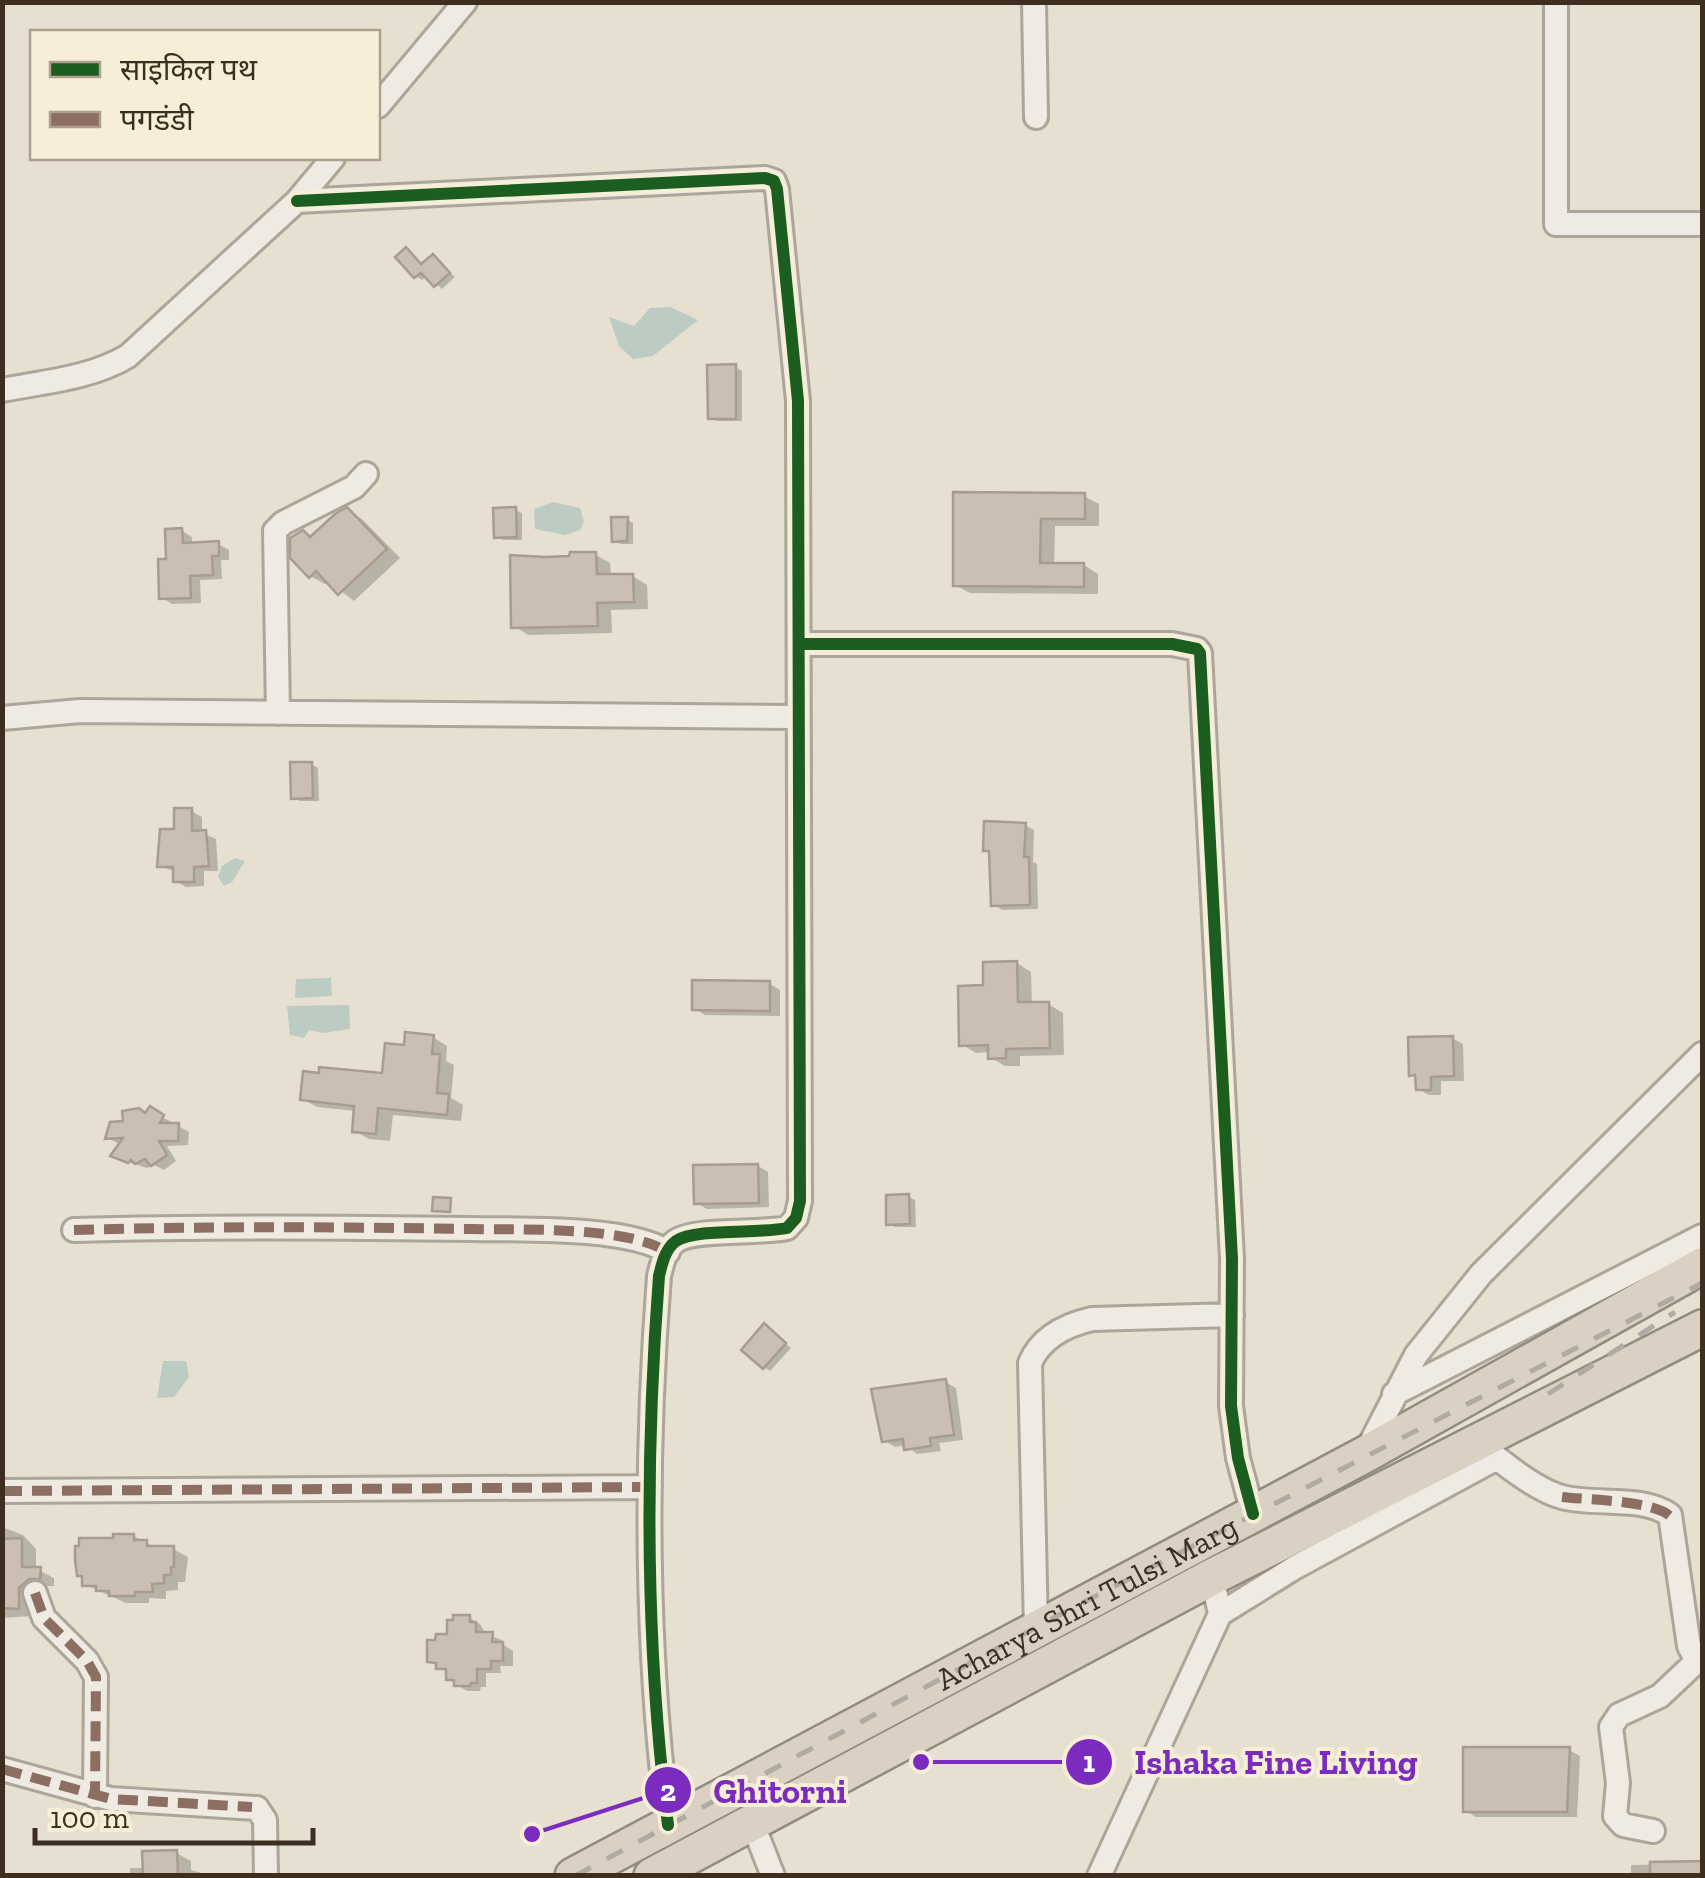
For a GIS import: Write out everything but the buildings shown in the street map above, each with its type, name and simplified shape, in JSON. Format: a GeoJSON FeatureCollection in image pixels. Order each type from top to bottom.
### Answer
{"type":"FeatureCollection","features":[{"type":"Feature","properties":{"kind":"highway","name":"Acharya Shri Tulsi Marg"},"geometry":{"type":"LineString","coordinates":[[573,1876],[1364,1455],[1702,1266]]}},
{"type":"Feature","properties":{"kind":"highway","name":"Acharya Shri Tulsi Marg"},"geometry":{"type":"LineString","coordinates":[[652,1876],[1212,1578],[1486,1450],[1702,1328]]}},
{"type":"Feature","properties":{"kind":"highway"},"geometry":{"type":"LineString","coordinates":[[1189,1547],[1212,1578]]}},
{"type":"Feature","properties":{"kind":"street"},"geometry":{"type":"LineString","coordinates":[[380,104],[465,2]]}},
{"type":"Feature","properties":{"kind":"street"},"geometry":{"type":"LineString","coordinates":[[1034,2],[1036,117]]}},
{"type":"Feature","properties":{"kind":"street"},"geometry":{"type":"LineString","coordinates":[[1556,2],[1556,224],[1702,224]]}},
{"type":"Feature","properties":{"kind":"street"},"geometry":{"type":"LineString","coordinates":[[2,390],[81,373],[128,356],[296,201],[331,160]]}},
{"type":"Feature","properties":{"kind":"street"},"geometry":{"type":"LineString","coordinates":[[296,201],[764,178],[774,181],[798,401],[798,1212],[787,1228],[695,1235],[674,1242],[658,1276],[650,1487],[653,1686],[668,1825]]}},
{"type":"Feature","properties":{"kind":"street"},"geometry":{"type":"LineString","coordinates":[[278,713],[275,531],[354,486],[366,474]]}},
{"type":"Feature","properties":{"kind":"street"},"geometry":{"type":"LineString","coordinates":[[798,644],[1172,644],[1200,653],[1232,1259],[1232,1426],[1253,1514]]}},
{"type":"Feature","properties":{"kind":"street"},"geometry":{"type":"LineString","coordinates":[[2,718],[80,711],[797,717]]}},
{"type":"Feature","properties":{"kind":"street"},"geometry":{"type":"LineString","coordinates":[[1364,1455],[1416,1355],[1481,1274],[1702,1054]]}},
{"type":"Feature","properties":{"kind":"street"},"geometry":{"type":"LineString","coordinates":[[74,1230],[262,1225],[527,1230],[636,1239],[668,1252]]}},
{"type":"Feature","properties":{"kind":"street"},"geometry":{"type":"LineString","coordinates":[[1394,1394],[1702,1236]]}},
{"type":"Feature","properties":{"kind":"street"},"geometry":{"type":"LineString","coordinates":[[1036,1628],[1030,1463],[1030,1363],[1034,1353],[1047,1338],[1092,1318],[1232,1316]]}},
{"type":"Feature","properties":{"kind":"street"},"geometry":{"type":"LineString","coordinates":[[1099,1876],[1220,1614],[1486,1450],[1562,1497],[1652,1507],[1670,1515],[1688,1646],[1700,1662],[1660,1696],[1618,1715],[1610,1727],[1618,1783],[1614,1816],[1623,1825],[1653,1831]]}},
{"type":"Feature","properties":{"kind":"street"},"geometry":{"type":"LineString","coordinates":[[2,1491],[650,1487]]}},
{"type":"Feature","properties":{"kind":"street"},"geometry":{"type":"LineString","coordinates":[[1212,1578],[1220,1614]]}},
{"type":"Feature","properties":{"kind":"street"},"geometry":{"type":"LineString","coordinates":[[35,1593],[48,1623],[88,1661],[96,1677],[95,1796]]}},
{"type":"Feature","properties":{"kind":"street"},"geometry":{"type":"LineString","coordinates":[[2,1769],[95,1796],[257,1808],[264,1820],[266,1876]]}},
{"type":"Feature","properties":{"kind":"street"},"geometry":{"type":"LineString","coordinates":[[752,1822],[773,1876]]}},
{"type":"Feature","properties":{"kind":"shaded area"},"geometry":{"type":"Polygon","coordinates":[[[670,307],[698,320],[653,356],[633,359],[619,346],[609,317],[634,326],[650,308],[670,307]]]}},
{"type":"Feature","properties":{"kind":"shaded area"},"geometry":{"type":"Polygon","coordinates":[[[553,502],[580,508],[584,521],[580,530],[565,535],[535,529],[534,509],[553,502]]]}},
{"type":"Feature","properties":{"kind":"shaded area"},"geometry":{"type":"Polygon","coordinates":[[[235,858],[245,861],[232,882],[224,886],[218,877],[222,866],[235,858]]]}},
{"type":"Feature","properties":{"kind":"shaded area"},"geometry":{"type":"Polygon","coordinates":[[[331,978],[332,996],[295,998],[296,979],[331,978]]]}},
{"type":"Feature","properties":{"kind":"shaded area"},"geometry":{"type":"Polygon","coordinates":[[[349,1005],[350,1029],[323,1033],[309,1030],[304,1038],[290,1035],[287,1006],[349,1005]]]}},
{"type":"Feature","properties":{"kind":"shaded area"},"geometry":{"type":"Polygon","coordinates":[[[163,1361],[186,1361],[189,1377],[174,1397],[157,1398],[163,1361]]]}},
{"type":"Feature","properties":{"kind":"railway"},"geometry":{"type":"LineString","coordinates":[[575,1876],[1061,1614],[1702,1283]]}},
{"type":"Feature","properties":{"kind":"railway"},"geometry":{"type":"LineString","coordinates":[[1548,1394],[1675,1312]]}},
{"type":"Feature","properties":{"kind":"marked path"},"geometry":{"type":"LineString","coordinates":[[74,1230],[545,1230],[627,1238],[668,1252]]}},
{"type":"Feature","properties":{"kind":"marked path"},"geometry":{"type":"LineString","coordinates":[[2,1491],[650,1487]]}},
{"type":"Feature","properties":{"kind":"marked path"},"geometry":{"type":"LineString","coordinates":[[1562,1497],[1637,1504],[1672,1518]]}},
{"type":"Feature","properties":{"kind":"marked path"},"geometry":{"type":"LineString","coordinates":[[35,1593],[44,1618],[87,1661],[96,1677],[95,1796]]}},
{"type":"Feature","properties":{"kind":"marked path"},"geometry":{"type":"LineString","coordinates":[[2,1769],[111,1799],[252,1807]]}},
{"type":"Feature","properties":{"kind":"cycle path"},"geometry":{"type":"LineString","coordinates":[[297,201],[765,178],[774,181],[777,189],[798,401],[800,1201],[796,1218],[787,1228],[698,1234],[676,1241],[667,1252],[659,1276],[651,1414],[651,1620],[668,1825]]}},
{"type":"Feature","properties":{"kind":"cycle path"},"geometry":{"type":"LineString","coordinates":[[799,644],[1172,644],[1200,653],[1232,1259],[1231,1406],[1238,1458],[1253,1514]]}},
{"type":"Feature","properties":{"kind":"place","name":"Ishaka Fine Living"},"geometry":{"type":"Point","coordinates":[921,1762]}},
{"type":"Feature","properties":{"kind":"place","name":"Ghitorni"},"geometry":{"type":"Point","coordinates":[532,1834]}}]}
